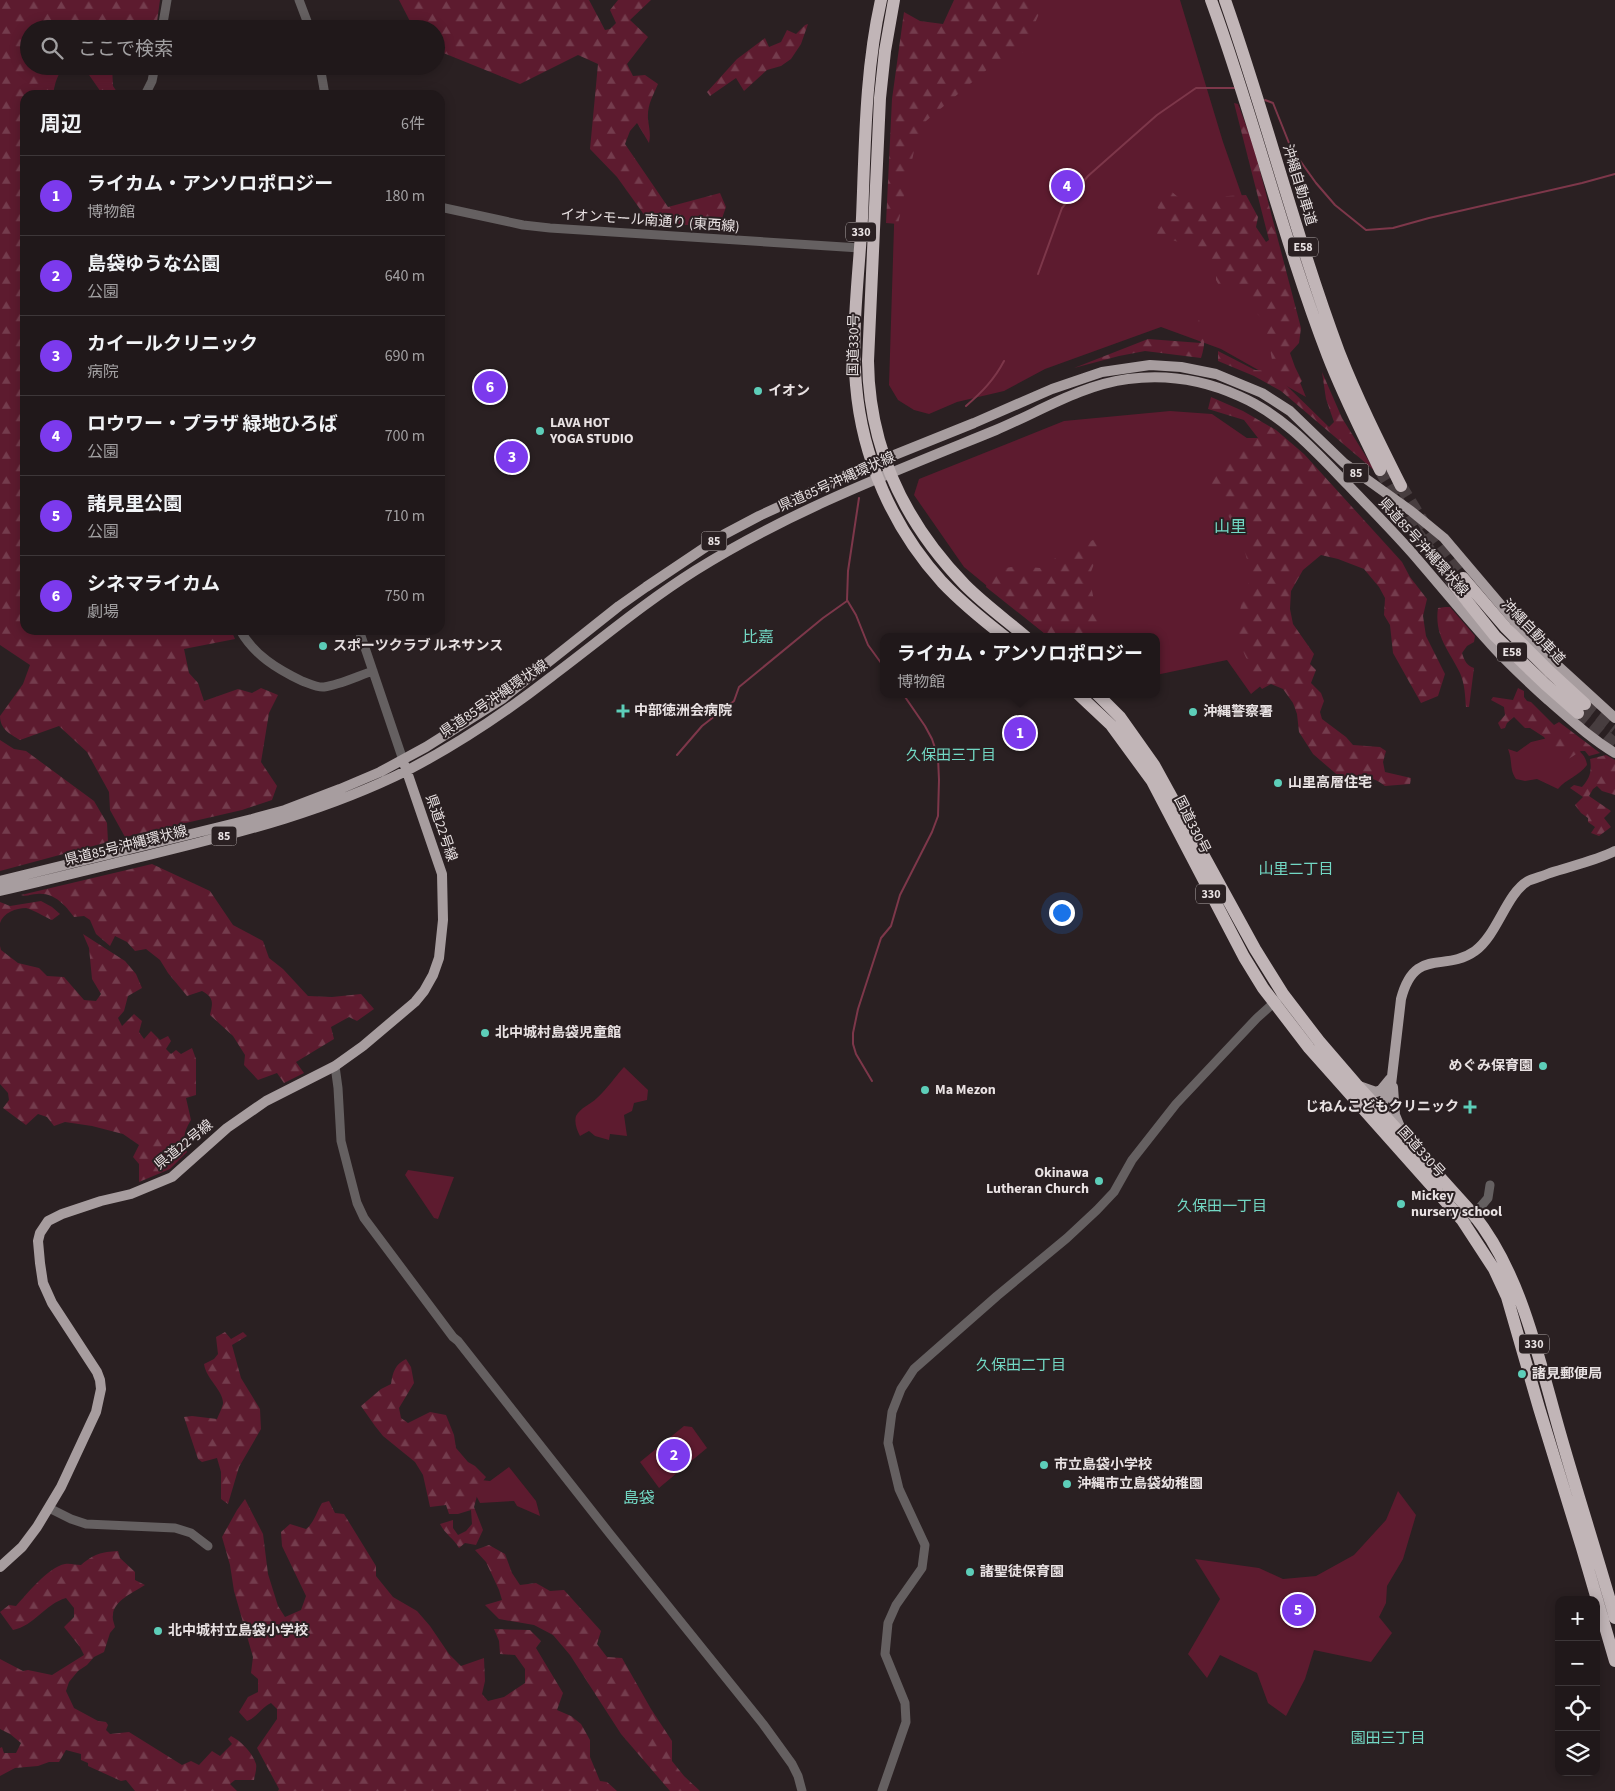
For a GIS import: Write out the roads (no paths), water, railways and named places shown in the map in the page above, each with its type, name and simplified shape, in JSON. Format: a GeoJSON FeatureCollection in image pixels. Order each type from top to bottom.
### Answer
{"type":"FeatureCollection","features":[{"type":"Feature","properties":{"kind":"highway","name":"国道330号"},"geometry":{"type":"LineString","coordinates":[[881,0],[872,50],[867,99],[856,312],[856,385],[863,432],[877,478],[902,528],[929,567],[958,598],[1000,633]]}},
{"type":"Feature","properties":{"kind":"highway","name":"国道330号"},"geometry":{"type":"LineString","coordinates":[[894,0],[885,50],[880,98],[868,361],[868,384],[872,413],[890,472],[914,521],[939,556],[966,586],[1021,633]]}},
{"type":"Feature","properties":{"kind":"highway","name":"沖縄自動車道"},"geometry":{"type":"LineString","coordinates":[[1211,0],[1227,44],[1308,301],[1328,358],[1356,422],[1380,470]]}},
{"type":"Feature","properties":{"kind":"highway","name":"沖縄自動車道"},"geometry":{"type":"LineString","coordinates":[[1225,0],[1239,38],[1297,230],[1340,353],[1366,417],[1401,486]]}},
{"type":"Feature","properties":{"kind":"highway","name":"沖縄自動車道"},"geometry":{"type":"LineString","coordinates":[[1459,582],[1495,636],[1545,684],[1581,709]]}},
{"type":"Feature","properties":{"kind":"highway","name":"国道330号"},"geometry":{"type":"LineString","coordinates":[[1082,698],[1111,725],[1152,781],[1244,958],[1356,1084],[1374,1113],[1405,1138],[1469,1220],[1507,1297],[1615,1659]]}},
{"type":"Feature","properties":{"kind":"highway","name":"国道330号"},"geometry":{"type":"LineString","coordinates":[[1101,698],[1134,734],[1158,771],[1255,949],[1278,998],[1309,1048],[1374,1113],[1469,1220],[1487,1232],[1508,1268],[1543,1373],[1615,1618]]}},
{"type":"Feature","properties":{"kind":"main road","name":"県道85号沖縄環状線"},"geometry":{"type":"LineString","coordinates":[[377,779],[403,760],[502,699],[624,602],[725,534],[759,516],[872,464],[1052,389],[1109,371],[1129,367],[1164,365],[1196,369],[1234,380],[1262,393],[1285,407],[1350,468],[1411,511],[1444,538],[1522,630],[1615,718]]}},
{"type":"Feature","properties":{"kind":"main road","name":"県道85号沖縄環状線"},"geometry":{"type":"LineString","coordinates":[[0,891],[8,883],[64,871],[279,811],[331,793],[406,771],[510,708],[634,612],[695,571],[750,538],[780,522],[890,472],[998,429],[1081,392],[1112,382],[1141,378],[1173,378],[1202,383],[1232,393],[1274,415],[1301,438],[1403,543],[1504,658],[1580,728],[1615,753]]}},
{"type":"Feature","properties":{"kind":"main road","name":"県道22号線"},"geometry":{"type":"LineString","coordinates":[[0,1568],[22,1547],[49,1508],[88,1432],[96,1412],[101,1389],[100,1380],[93,1364],[52,1303],[44,1282],[38,1247],[40,1233],[48,1221],[62,1214],[101,1201],[131,1194],[172,1177],[227,1128],[266,1101],[334,1066],[363,1046],[415,1002],[433,975],[439,958],[443,920],[442,874],[403,760]]}},
{"type":"Feature","properties":{"kind":"main road"},"geometry":{"type":"LineString","coordinates":[[1405,1138],[1396,1114],[1393,1074],[1400,999],[1404,987],[1413,973],[1427,964],[1457,959],[1476,951],[1493,931],[1514,897],[1527,882],[1615,851]]}},
{"type":"Feature","properties":{"kind":"main road"},"geometry":{"type":"LineString","coordinates":[[1356,1084],[1376,1092],[1388,1084],[1393,1074]]}},
{"type":"Feature","properties":{"kind":"main road"},"geometry":{"type":"LineString","coordinates":[[1374,1113],[1388,1094],[1393,1074]]}},
{"type":"Feature","properties":{"kind":"street"},"geometry":{"type":"LineString","coordinates":[[164,20],[167,0]]}},
{"type":"Feature","properties":{"kind":"street"},"geometry":{"type":"LineString","coordinates":[[299,0],[307,20]]}},
{"type":"Feature","properties":{"kind":"street"},"geometry":{"type":"LineString","coordinates":[[148,90],[153,75]]}},
{"type":"Feature","properties":{"kind":"street"},"geometry":{"type":"LineString","coordinates":[[322,75],[324,90]]}},
{"type":"Feature","properties":{"kind":"street","name":"イオンモール南通り (東西線)"},"geometry":{"type":"LineString","coordinates":[[445,208],[524,225],[550,228],[860,248]]}},
{"type":"Feature","properties":{"kind":"street"},"geometry":{"type":"LineString","coordinates":[[243,635],[258,653],[275,667],[323,688],[372,671]]}},
{"type":"Feature","properties":{"kind":"street"},"geometry":{"type":"LineString","coordinates":[[361,635],[403,760]]}},
{"type":"Feature","properties":{"kind":"street"},"geometry":{"type":"LineString","coordinates":[[882,1791],[906,1722],[904,1703],[885,1654],[888,1623],[896,1605],[922,1568],[925,1545],[899,1489],[888,1443],[892,1412],[900,1389],[914,1369],[1097,1210],[1114,1192],[1132,1160],[1176,1104],[1278,998]]}},
{"type":"Feature","properties":{"kind":"street"},"geometry":{"type":"LineString","coordinates":[[334,1066],[338,1088],[341,1141],[352,1188],[364,1218],[453,1337],[464,1348],[763,1724],[792,1764],[802,1791]]}},
{"type":"Feature","properties":{"kind":"street"},"geometry":{"type":"LineString","coordinates":[[1469,1220],[1488,1198],[1490,1185]]}},
{"type":"Feature","properties":{"kind":"street"},"geometry":{"type":"LineString","coordinates":[[49,1508],[86,1524],[175,1528],[191,1533],[208,1546]]}},
{"type":"Feature","properties":{"kind":"waterway"},"geometry":{"type":"LineString","coordinates":[[1038,274],[1062,208],[1088,176],[1157,115],[1196,88],[1235,88]]}},
{"type":"Feature","properties":{"kind":"waterway"},"geometry":{"type":"LineString","coordinates":[[1265,100],[1273,103],[1291,148],[1316,183],[1335,205],[1366,230],[1393,228],[1615,174]]}},
{"type":"Feature","properties":{"kind":"waterway"},"geometry":{"type":"LineString","coordinates":[[966,406],[987,385],[1004,361]]}},
{"type":"Feature","properties":{"kind":"waterway"},"geometry":{"type":"LineString","coordinates":[[859,498],[848,571],[847,600],[856,615],[868,645],[880,662]]}},
{"type":"Feature","properties":{"kind":"waterway"},"geometry":{"type":"LineString","coordinates":[[677,755],[702,726],[734,701],[739,687],[823,618],[847,601]]}},
{"type":"Feature","properties":{"kind":"waterway"},"geometry":{"type":"LineString","coordinates":[[872,1081],[856,1054],[853,1044],[853,1033],[858,1009],[881,938],[891,926],[900,895],[932,832],[938,816],[938,757],[925,726],[906,698]]}},
{"type":"Feature","properties":{"kind":"tunnel"},"geometry":{"type":"LineString","coordinates":[[1380,470],[1416,531],[1454,585]]}},
{"type":"Feature","properties":{"kind":"tunnel"},"geometry":{"type":"LineString","coordinates":[[1401,486],[1428,530],[1463,578]]}},
{"type":"Feature","properties":{"kind":"tunnel"},"geometry":{"type":"LineString","coordinates":[[1585,704],[1615,728]]}},
{"type":"Feature","properties":{"kind":"tunnel"},"geometry":{"type":"LineString","coordinates":[[1578,713],[1615,744]]}},
{"type":"Feature","properties":{"kind":"place","name":"ロウワー・プラザ 緑地ひろば"},"geometry":{"type":"Point","coordinates":[1067,186]}},
{"type":"Feature","properties":{"kind":"place","name":"シネマライカム"},"geometry":{"type":"Point","coordinates":[490,387]}},
{"type":"Feature","properties":{"kind":"place","name":"イオン"},"geometry":{"type":"Point","coordinates":[758,391]}},
{"type":"Feature","properties":{"kind":"place","name":"LAVA HOT YOGA STUDIO"},"geometry":{"type":"Point","coordinates":[540,431]}},
{"type":"Feature","properties":{"kind":"place","name":"カイールクリニック"},"geometry":{"type":"Point","coordinates":[512,457]}},
{"type":"Feature","properties":{"kind":"place","name":"スポーツクラブ ルネサンス"},"geometry":{"type":"Point","coordinates":[323,646]}},
{"type":"Feature","properties":{"kind":"place","name":"中部徳洲会病院"},"geometry":{"type":"Point","coordinates":[623,711]}},
{"type":"Feature","properties":{"kind":"place","name":"沖縄警察署"},"geometry":{"type":"Point","coordinates":[1193,712]}},
{"type":"Feature","properties":{"kind":"place","name":"ライカム・アンソロポロジー"},"geometry":{"type":"Point","coordinates":[1020,733]}},
{"type":"Feature","properties":{"kind":"place","name":"山里高層住宅"},"geometry":{"type":"Point","coordinates":[1278,783]}},
{"type":"Feature","properties":{"kind":"place","name":"北中城村島袋児童館"},"geometry":{"type":"Point","coordinates":[485,1033]}},
{"type":"Feature","properties":{"kind":"place","name":"めぐみ保育園"},"geometry":{"type":"Point","coordinates":[1543,1066]}},
{"type":"Feature","properties":{"kind":"place","name":"Ma Mezon"},"geometry":{"type":"Point","coordinates":[925,1090]}},
{"type":"Feature","properties":{"kind":"place","name":"じねんこどもクリニック"},"geometry":{"type":"Point","coordinates":[1470,1107]}},
{"type":"Feature","properties":{"kind":"place","name":"Okinawa Lutheran Church"},"geometry":{"type":"Point","coordinates":[1099,1181]}},
{"type":"Feature","properties":{"kind":"place","name":"Mickey nursery school"},"geometry":{"type":"Point","coordinates":[1401,1204]}},
{"type":"Feature","properties":{"kind":"place","name":"諸見郵便局"},"geometry":{"type":"Point","coordinates":[1522,1374]}},
{"type":"Feature","properties":{"kind":"place","name":"島袋ゆうな公園"},"geometry":{"type":"Point","coordinates":[674,1455]}},
{"type":"Feature","properties":{"kind":"place","name":"市立島袋小学校"},"geometry":{"type":"Point","coordinates":[1044,1465]}},
{"type":"Feature","properties":{"kind":"place","name":"沖縄市立島袋幼稚園"},"geometry":{"type":"Point","coordinates":[1067,1484]}},
{"type":"Feature","properties":{"kind":"place","name":"諸聖徒保育園"},"geometry":{"type":"Point","coordinates":[970,1572]}},
{"type":"Feature","properties":{"kind":"place","name":"諸見里公園"},"geometry":{"type":"Point","coordinates":[1298,1610]}},
{"type":"Feature","properties":{"kind":"place","name":"北中城村立島袋小学校"},"geometry":{"type":"Point","coordinates":[158,1631]}},
{"type":"Feature","properties":{"kind":"district","name":"山里"},"geometry":{"type":"Point","coordinates":[1230,527]}},
{"type":"Feature","properties":{"kind":"district","name":"比嘉"},"geometry":{"type":"Point","coordinates":[758,637]}},
{"type":"Feature","properties":{"kind":"district","name":"久保田三丁目"},"geometry":{"type":"Point","coordinates":[951,755]}},
{"type":"Feature","properties":{"kind":"district","name":"山里二丁目"},"geometry":{"type":"Point","coordinates":[1296,869]}},
{"type":"Feature","properties":{"kind":"district","name":"久保田一丁目"},"geometry":{"type":"Point","coordinates":[1222,1206]}},
{"type":"Feature","properties":{"kind":"district","name":"久保田二丁目"},"geometry":{"type":"Point","coordinates":[1021,1365]}},
{"type":"Feature","properties":{"kind":"district","name":"島袋"},"geometry":{"type":"Point","coordinates":[639,1498]}},
{"type":"Feature","properties":{"kind":"district","name":"園田三丁目"},"geometry":{"type":"Point","coordinates":[1388,1738]}}]}
